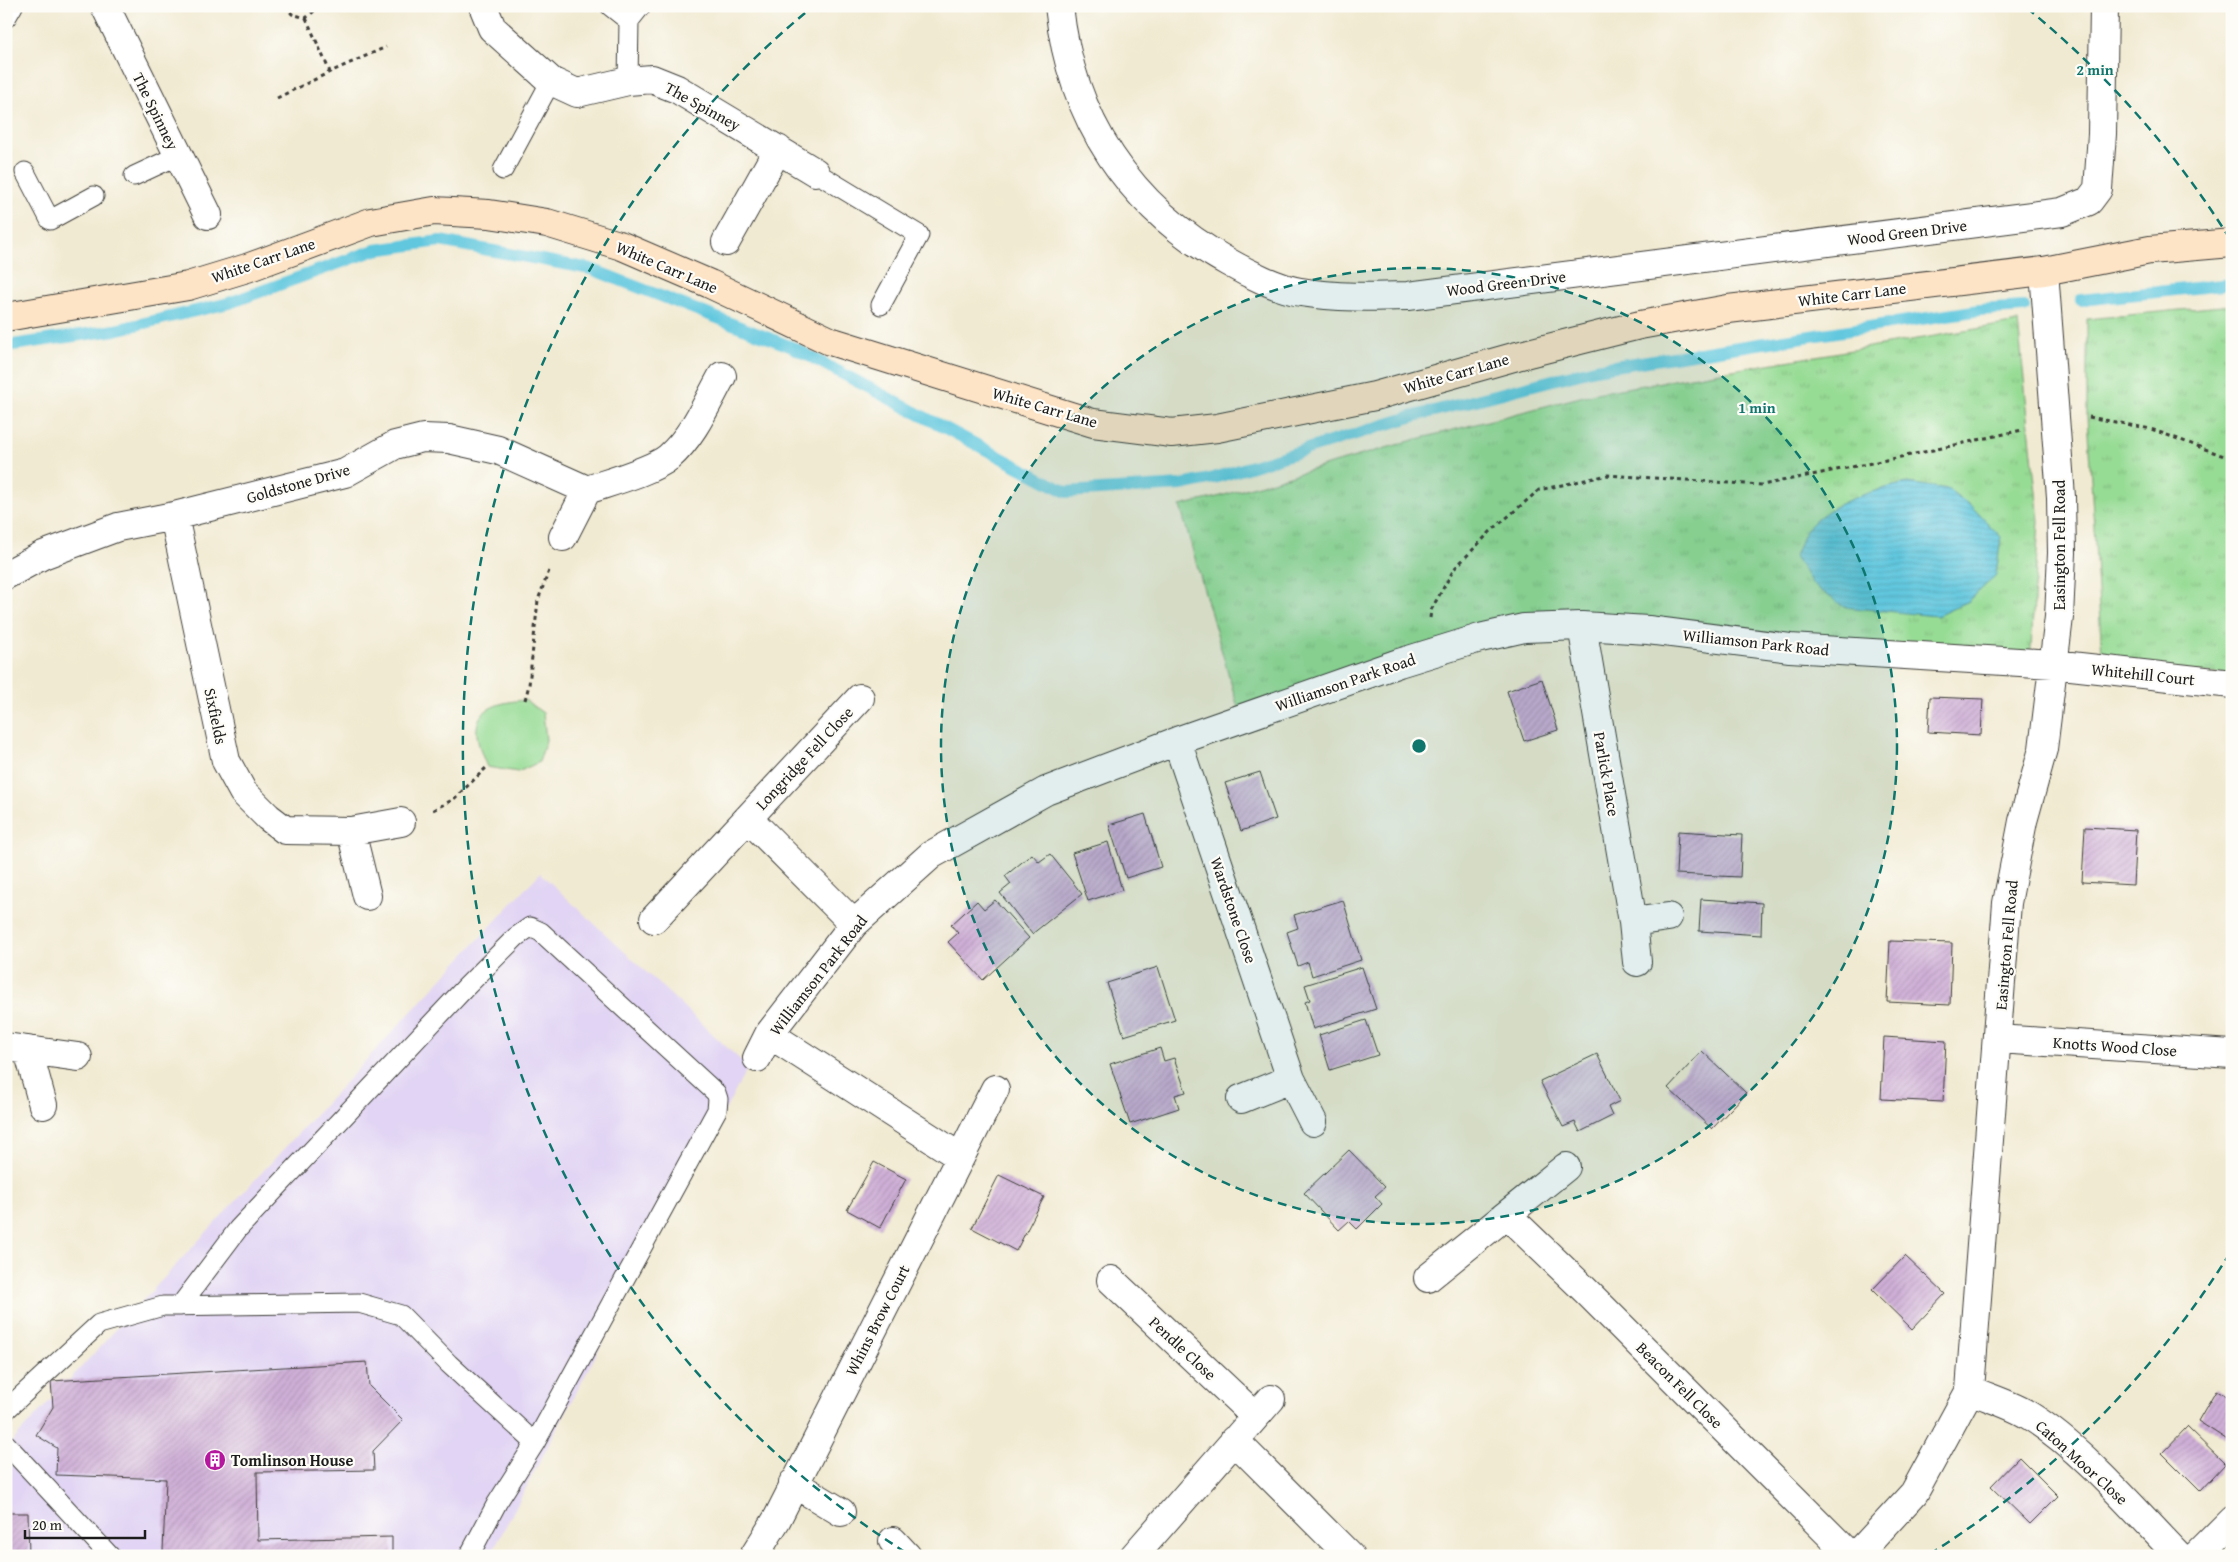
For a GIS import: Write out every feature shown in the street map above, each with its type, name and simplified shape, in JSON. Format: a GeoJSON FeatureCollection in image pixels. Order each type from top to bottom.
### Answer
{"type":"FeatureCollection","features":[{"type":"Feature","properties":{"kind":"street","name":"The Spinney"},"geometry":{"type":"LineString","coordinates":[[105,6],[177,156],[208,215]]}},
{"type":"Feature","properties":{"kind":"street","name":"The Spinney"},"geometry":{"type":"LineString","coordinates":[[483,6],[492,28],[551,80],[578,93],[628,81],[652,79],[677,89],[816,172]]}},
{"type":"Feature","properties":{"kind":"street","name":"Wood Green Drive"},"geometry":{"type":"LineString","coordinates":[[1059,6],[1069,59],[1078,93],[1108,153],[1124,176],[1166,219],[1204,249],[1246,273],[1300,292],[1358,297],[1408,296],[2062,212],[2089,201],[2098,189],[2102,134],[2104,6]]}},
{"type":"Feature","properties":{"kind":"street"},"geometry":{"type":"LineString","coordinates":[[726,242],[778,149]]}},
{"type":"Feature","properties":{"kind":"street","name":"White Carr Lane"},"geometry":{"type":"LineString","coordinates":[[6,317],[188,286],[247,268],[371,222],[434,211],[489,214],[546,223],[622,246],[710,284],[830,341],[1093,423],[1172,432],[1217,428],[1375,396],[1517,356],[1650,324],[1728,309],[2044,271],[2150,250],[2232,242]]}},
{"type":"Feature","properties":{"kind":"street","name":"Easington Fell Road"},"geometry":{"type":"LineString","coordinates":[[1856,1556],[1914,1493],[1970,1390],[2007,903],[2023,820],[2043,749],[2059,617],[2062,553],[2056,421],[2044,271]]}},
{"type":"Feature","properties":{"kind":"street"},"geometry":{"type":"LineString","coordinates":[[563,538],[587,490],[630,475],[668,458],[686,439],[722,376]]}},
{"type":"Feature","properties":{"kind":"street","name":"Goldstone Drive"},"geometry":{"type":"LineString","coordinates":[[6,575],[43,555],[118,527],[174,516],[346,472],[395,444],[423,438],[449,439],[498,450],[587,490]]}},
{"type":"Feature","properties":{"kind":"street","name":"Sixfields"},"geometry":{"type":"LineString","coordinates":[[174,516],[226,762],[243,792],[268,817],[285,830],[351,831],[401,822]]}},
{"type":"Feature","properties":{"kind":"street","name":"Williamson Park Road"},"geometry":{"type":"LineString","coordinates":[[757,1058],[769,1034],[854,924],[940,851],[1046,791],[1177,741],[1426,654],[1480,638],[1524,628],[1582,626],[1648,630],[1790,648],[2053,664]]}},
{"type":"Feature","properties":{"kind":"street","name":"Parlick Place"},"geometry":{"type":"LineString","coordinates":[[1582,626],[1633,922],[1638,962]]}},
{"type":"Feature","properties":{"kind":"street","name":"Whitehill Court"},"geometry":{"type":"LineString","coordinates":[[2053,664],[2232,684]]}},
{"type":"Feature","properties":{"kind":"street","name":"Longridge Fell Close"},"geometry":{"type":"LineString","coordinates":[[654,919],[860,698]]}},
{"type":"Feature","properties":{"kind":"street","name":"Wardstone Close"},"geometry":{"type":"LineString","coordinates":[[1177,741],[1291,1079],[1313,1122]]}},
{"type":"Feature","properties":{"kind":"street","name":"Longridge Fell Close"},"geometry":{"type":"LineString","coordinates":[[748,818],[854,924]]}},
{"type":"Feature","properties":{"kind":"street"},"geometry":{"type":"LineString","coordinates":[[351,831],[367,896]]}},
{"type":"Feature","properties":{"kind":"street"},"geometry":{"type":"LineString","coordinates":[[1633,922],[1668,917]]}},
{"type":"Feature","properties":{"kind":"street"},"geometry":{"type":"LineString","coordinates":[[769,1034],[960,1157]]}},
{"type":"Feature","properties":{"kind":"street","name":"Knotts Wood Close"},"geometry":{"type":"LineString","coordinates":[[1998,1039],[2232,1054]]}},
{"type":"Feature","properties":{"kind":"street"},"geometry":{"type":"LineString","coordinates":[[17,1049],[78,1057]]}},
{"type":"Feature","properties":{"kind":"street"},"geometry":{"type":"LineString","coordinates":[[17,1049],[43,1105]]}},
{"type":"Feature","properties":{"kind":"street"},"geometry":{"type":"LineString","coordinates":[[1241,1099],[1291,1079]]}},
{"type":"Feature","properties":{"kind":"street","name":"Whins Brow Court"},"geometry":{"type":"LineString","coordinates":[[754,1556],[777,1519],[793,1483],[995,1089]]}},
{"type":"Feature","properties":{"kind":"street"},"geometry":{"type":"LineString","coordinates":[[1428,1278],[1566,1167]]}},
{"type":"Feature","properties":{"kind":"street","name":"Beacon Fell Close"},"geometry":{"type":"LineString","coordinates":[[1507,1216],[1593,1298],[1851,1556]]}},
{"type":"Feature","properties":{"kind":"street","name":"Pendle Close"},"geometry":{"type":"LineString","coordinates":[[1111,1280],[1263,1408],[1134,1556]]}},
{"type":"Feature","properties":{"kind":"street","name":"Caton Moor Close"},"geometry":{"type":"LineString","coordinates":[[1970,1390],[2030,1415],[2070,1447],[2105,1479],[2179,1556]]}},
{"type":"Feature","properties":{"kind":"street"},"geometry":{"type":"LineString","coordinates":[[1234,1440],[1350,1556]]}},
{"type":"Feature","properties":{"kind":"street"},"geometry":{"type":"LineString","coordinates":[[793,1483],[841,1512]]}},
{"type":"Feature","properties":{"kind":"street"},"geometry":{"type":"LineString","coordinates":[[2196,1556],[2232,1520]]}},
{"type":"Feature","properties":{"kind":"lane"},"geometry":{"type":"LineString","coordinates":[[6,18],[13,6]]}},
{"type":"Feature","properties":{"kind":"lane"},"geometry":{"type":"LineString","coordinates":[[610,6],[629,22]]}},
{"type":"Feature","properties":{"kind":"lane"},"geometry":{"type":"LineString","coordinates":[[628,81],[629,22],[642,6]]}},
{"type":"Feature","properties":{"kind":"lane"},"geometry":{"type":"LineString","coordinates":[[503,170],[551,80]]}},
{"type":"Feature","properties":{"kind":"lane"},"geometry":{"type":"LineString","coordinates":[[134,176],[177,156]]}},
{"type":"Feature","properties":{"kind":"lane"},"geometry":{"type":"LineString","coordinates":[[25,172],[50,220],[94,196]]}},
{"type":"Feature","properties":{"kind":"lane"},"geometry":{"type":"LineString","coordinates":[[816,172],[919,235],[880,305]]}},
{"type":"Feature","properties":{"kind":"lane"},"geometry":{"type":"LineString","coordinates":[[180,1306],[238,1229],[465,988],[516,937],[530,927],[541,932],[716,1093],[718,1099],[717,1110],[535,1443],[497,1503],[469,1556]]}},
{"type":"Feature","properties":{"kind":"lane"},"geometry":{"type":"LineString","coordinates":[[6,1410],[99,1324],[164,1306],[359,1303],[401,1315],[449,1364],[535,1443]]}},
{"type":"Feature","properties":{"kind":"lane"},"geometry":{"type":"LineString","coordinates":[[6,1444],[110,1556]]}},
{"type":"Feature","properties":{"kind":"path"},"geometry":{"type":"LineString","coordinates":[[285,6],[292,14],[306,18]]}},
{"type":"Feature","properties":{"kind":"path"},"geometry":{"type":"LineString","coordinates":[[306,18],[320,6]]}},
{"type":"Feature","properties":{"kind":"path"},"geometry":{"type":"LineString","coordinates":[[306,18],[330,72]]}},
{"type":"Feature","properties":{"kind":"path"},"geometry":{"type":"LineString","coordinates":[[277,98],[386,47]]}},
{"type":"Feature","properties":{"kind":"path"},"geometry":{"type":"LineString","coordinates":[[1426,654],[1431,610],[1454,569],[1490,532],[1539,490],[1608,475],[1762,485],[1934,450],[2056,421],[2087,417],[2151,429],[2232,459]]}},
{"type":"Feature","properties":{"kind":"path"},"geometry":{"type":"LineString","coordinates":[[526,700],[530,685],[538,600],[563,538]]}},
{"type":"Feature","properties":{"kind":"path"},"geometry":{"type":"LineString","coordinates":[[401,822],[417,819],[454,799],[487,767]]}},
{"type":"Feature","properties":{"kind":"shaded area"},"geometry":{"type":"Polygon","coordinates":[[[540,873],[748,1067],[490,1556],[6,1556],[6,1448],[540,873]]]}},
{"type":"Feature","properties":{"kind":"green space"},"geometry":{"type":"Polygon","coordinates":[[[2232,305],[2232,674],[2103,670],[2087,417],[2087,319],[2232,305]]]}},
{"type":"Feature","properties":{"kind":"green space"},"geometry":{"type":"Polygon","coordinates":[[[2018,322],[2039,521],[2030,663],[1524,628],[1241,718],[1180,506],[1221,496],[1410,441],[1596,393],[2018,322]]]}},
{"type":"Feature","properties":{"kind":"green space"},"geometry":{"type":"Polygon","coordinates":[[[525,700],[543,713],[546,740],[539,762],[518,772],[487,767],[477,738],[477,727],[480,718],[486,711],[495,706],[525,700]]]}},
{"type":"Feature","properties":{"kind":"water"},"geometry":{"type":"Polygon","coordinates":[[[1907,483],[1948,489],[1972,507],[2001,537],[1996,575],[1969,601],[1937,616],[1844,607],[1813,585],[1795,556],[1806,531],[1826,512],[1839,505],[1881,489],[1907,483]]]}},
{"type":"Feature","properties":{"kind":"building"},"geometry":{"type":"Polygon","coordinates":[[[1542,679],[1558,730],[1524,741],[1507,691],[1542,679]]]}},
{"type":"Feature","properties":{"kind":"building"},"geometry":{"type":"Polygon","coordinates":[[[1930,697],[1983,699],[1981,735],[1928,732],[1930,697]]]}},
{"type":"Feature","properties":{"kind":"building"},"geometry":{"type":"Polygon","coordinates":[[[1260,772],[1276,819],[1241,831],[1225,783],[1260,772]]]}},
{"type":"Feature","properties":{"kind":"building"},"geometry":{"type":"Polygon","coordinates":[[[1145,814],[1161,867],[1126,878],[1109,825],[1145,814]]]}},
{"type":"Feature","properties":{"kind":"building"},"geometry":{"type":"Polygon","coordinates":[[[2085,827],[2136,830],[2133,885],[2082,882],[2085,827]]]}},
{"type":"Feature","properties":{"kind":"building"},"geometry":{"type":"Polygon","coordinates":[[[1678,831],[1742,835],[1740,877],[1676,874],[1678,831]]]}},
{"type":"Feature","properties":{"kind":"building"},"geometry":{"type":"Polygon","coordinates":[[[1108,842],[1122,890],[1088,901],[1072,853],[1108,842]]]}},
{"type":"Feature","properties":{"kind":"building"},"geometry":{"type":"Polygon","coordinates":[[[1032,854],[1039,862],[1050,854],[1082,894],[1032,934],[1000,893],[1011,884],[1005,876],[1032,854]]]}},
{"type":"Feature","properties":{"kind":"building"},"geometry":{"type":"Polygon","coordinates":[[[1701,899],[1762,903],[1761,935],[1699,931],[1701,899]]]}},
{"type":"Feature","properties":{"kind":"building"},"geometry":{"type":"Polygon","coordinates":[[[995,900],[1029,938],[983,980],[948,942],[958,933],[951,925],[977,901],[984,909],[995,900]]]}},
{"type":"Feature","properties":{"kind":"building"},"geometry":{"type":"Polygon","coordinates":[[[1343,900],[1361,960],[1312,976],[1308,962],[1298,966],[1287,932],[1298,928],[1294,915],[1343,900]]]}},
{"type":"Feature","properties":{"kind":"building"},"geometry":{"type":"Polygon","coordinates":[[[1890,941],[1952,943],[1950,1005],[1887,1002],[1890,941]]]}},
{"type":"Feature","properties":{"kind":"building"},"geometry":{"type":"Polygon","coordinates":[[[1158,967],[1175,1020],[1124,1036],[1107,983],[1158,967]]]}},
{"type":"Feature","properties":{"kind":"building"},"geometry":{"type":"Polygon","coordinates":[[[1362,967],[1376,1009],[1313,1029],[1305,1002],[1310,1000],[1305,985],[1362,967]]]}},
{"type":"Feature","properties":{"kind":"building"},"geometry":{"type":"Polygon","coordinates":[[[1366,1020],[1378,1055],[1330,1070],[1319,1035],[1366,1020]]]}},
{"type":"Feature","properties":{"kind":"building"},"geometry":{"type":"Polygon","coordinates":[[[1884,1037],[1946,1041],[1943,1102],[1881,1099],[1884,1037]]]}},
{"type":"Feature","properties":{"kind":"building"},"geometry":{"type":"Polygon","coordinates":[[[1160,1048],[1164,1061],[1174,1058],[1186,1092],[1175,1095],[1179,1108],[1130,1124],[1110,1064],[1160,1048]]]}},
{"type":"Feature","properties":{"kind":"building"},"geometry":{"type":"Polygon","coordinates":[[[1702,1051],[1746,1093],[1712,1129],[1668,1088],[1702,1051]]]}},
{"type":"Feature","properties":{"kind":"building"},"geometry":{"type":"Polygon","coordinates":[[[1597,1054],[1620,1101],[1608,1107],[1612,1116],[1580,1132],[1575,1122],[1563,1127],[1540,1081],[1597,1054]]]}},
{"type":"Feature","properties":{"kind":"building"},"geometry":{"type":"Polygon","coordinates":[[[1349,1150],[1385,1187],[1375,1196],[1382,1204],[1357,1229],[1349,1221],[1339,1230],[1304,1193],[1349,1150]]]}},
{"type":"Feature","properties":{"kind":"building"},"geometry":{"type":"Polygon","coordinates":[[[874,1162],[906,1179],[880,1228],[847,1210],[874,1162]]]}},
{"type":"Feature","properties":{"kind":"building"},"geometry":{"type":"Polygon","coordinates":[[[999,1175],[1044,1197],[1016,1251],[972,1228],[999,1175]]]}},
{"type":"Feature","properties":{"kind":"building"},"geometry":{"type":"Polygon","coordinates":[[[1905,1256],[1945,1294],[1912,1329],[1872,1290],[1905,1256]]]}},
{"type":"Feature","properties":{"kind":"building","name":"Tomlinson House"},"geometry":{"type":"Polygon","coordinates":[[[367,1362],[369,1386],[403,1420],[373,1451],[374,1470],[257,1472],[258,1540],[392,1537],[392,1556],[158,1556],[163,1551],[166,1479],[56,1475],[57,1448],[36,1435],[53,1407],[51,1381],[367,1362]]]}},
{"type":"Feature","properties":{"kind":"building"},"geometry":{"type":"Polygon","coordinates":[[[2216,1390],[2232,1399],[2232,1443],[2198,1421],[2216,1390]]]}},
{"type":"Feature","properties":{"kind":"building"},"geometry":{"type":"Polygon","coordinates":[[[2187,1427],[2225,1464],[2200,1491],[2162,1453],[2187,1427]]]}},
{"type":"Feature","properties":{"kind":"building"},"geometry":{"type":"Polygon","coordinates":[[[2019,1457],[2058,1496],[2030,1524],[1991,1486],[2019,1457]]]}},
{"type":"Feature","properties":{"kind":"building"},"geometry":{"type":"Polygon","coordinates":[[[6,1508],[11,1513],[28,1513],[29,1556],[6,1556],[6,1508]]]}},
{"type":"Feature","properties":{"kind":"waterway"},"geometry":{"type":"LineString","coordinates":[[6,346],[115,330],[229,303],[375,250],[440,241],[591,269],[792,347],[1066,492],[1182,485],[1214,478],[1407,418],[1595,369],[1980,310],[2024,307]]}},
{"type":"Feature","properties":{"kind":"waterway"},"geometry":{"type":"LineString","coordinates":[[2081,300],[2232,284]]}},
{"type":"Feature","properties":{"kind":"place","name":"Tomlinson House"},"geometry":{"type":"Point","coordinates":[215,1460]}}]}
